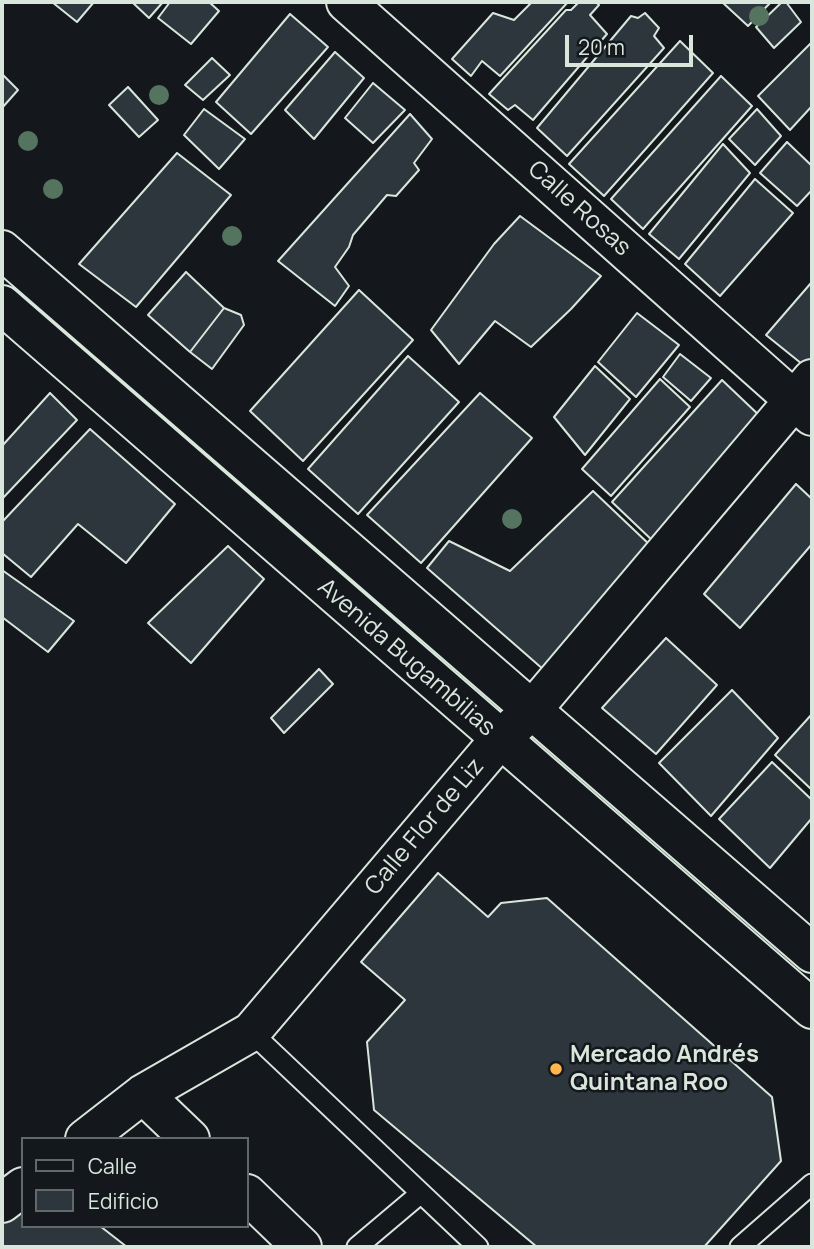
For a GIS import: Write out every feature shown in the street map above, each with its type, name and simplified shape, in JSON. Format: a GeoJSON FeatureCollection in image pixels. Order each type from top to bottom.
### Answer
{"type":"FeatureCollection","features":[{"type":"Feature","properties":{"kind":"main road","name":"Calle Rosas"},"geometry":{"type":"LineString","coordinates":[[346,2],[806,398]]}},
{"type":"Feature","properties":{"kind":"main road","name":"Avenida Bugambilias"},"geometry":{"type":"LineString","coordinates":[[2,250],[812,953]]}},
{"type":"Feature","properties":{"kind":"main road","name":"Avenida Bugambilias"},"geometry":{"type":"LineString","coordinates":[[2,305],[812,1009]]}},
{"type":"Feature","properties":{"kind":"main road","name":"Calle Flor de Liz"},"geometry":{"type":"LineString","coordinates":[[88,1137],[143,1094],[251,1032],[500,739],[532,710],[806,398]]}},
{"type":"Feature","properties":{"kind":"main road"},"geometry":{"type":"LineString","coordinates":[[143,1094],[188,1137]]}},
{"type":"Feature","properties":{"kind":"main road"},"geometry":{"type":"LineString","coordinates":[[2,1203],[21,1189]]}},
{"type":"Feature","properties":{"kind":"main road"},"geometry":{"type":"LineString","coordinates":[[248,1195],[303,1247]]}},
{"type":"Feature","properties":{"kind":"lane"},"geometry":{"type":"LineString","coordinates":[[251,1032],[478,1247]]}},
{"type":"Feature","properties":{"kind":"lane"},"geometry":{"type":"LineString","coordinates":[[740,1247],[812,1184]]}},
{"type":"Feature","properties":{"kind":"lane"},"geometry":{"type":"LineString","coordinates":[[357,1247],[421,1193]]}},
{"type":"Feature","properties":{"kind":"building"},"geometry":{"type":"Polygon","coordinates":[[[52,2],[94,2],[77,22],[52,2]]]}},
{"type":"Feature","properties":{"kind":"building"},"geometry":{"type":"Polygon","coordinates":[[[132,2],[163,2],[149,18],[132,2]]]}},
{"type":"Feature","properties":{"kind":"building"},"geometry":{"type":"Polygon","coordinates":[[[170,2],[209,2],[219,11],[191,44],[158,18],[170,2]]]}},
{"type":"Feature","properties":{"kind":"building"},"geometry":{"type":"Polygon","coordinates":[[[532,2],[568,2],[500,76],[482,61],[471,76],[452,59],[493,13],[514,20],[532,2]]]}},
{"type":"Feature","properties":{"kind":"building"},"geometry":{"type":"Polygon","coordinates":[[[579,2],[596,2],[599,5],[590,15],[607,34],[533,120],[515,105],[508,110],[489,94],[566,10],[571,10],[579,2]]]}},
{"type":"Feature","properties":{"kind":"building"},"geometry":{"type":"Polygon","coordinates":[[[722,2],[771,2],[748,26],[722,2]]]}},
{"type":"Feature","properties":{"kind":"building"},"geometry":{"type":"Polygon","coordinates":[[[782,2],[786,2],[801,22],[774,48],[756,27],[782,2]]]}},
{"type":"Feature","properties":{"kind":"building"},"geometry":{"type":"Polygon","coordinates":[[[645,13],[659,28],[654,36],[664,48],[567,156],[537,128],[631,16],[638,18],[645,13]]]}},
{"type":"Feature","properties":{"kind":"building"},"geometry":{"type":"Polygon","coordinates":[[[290,14],[328,47],[251,134],[216,102],[290,14]]]}},
{"type":"Feature","properties":{"kind":"building"},"geometry":{"type":"Polygon","coordinates":[[[680,41],[713,73],[604,196],[569,164],[680,41]]]}},
{"type":"Feature","properties":{"kind":"building"},"geometry":{"type":"Polygon","coordinates":[[[812,42],[812,106],[790,130],[758,96],[812,42]]]}},
{"type":"Feature","properties":{"kind":"building"},"geometry":{"type":"Polygon","coordinates":[[[335,52],[364,78],[314,139],[285,110],[335,52]]]}},
{"type":"Feature","properties":{"kind":"building"},"geometry":{"type":"Polygon","coordinates":[[[212,58],[230,75],[203,100],[185,85],[212,58]]]}},
{"type":"Feature","properties":{"kind":"building"},"geometry":{"type":"Polygon","coordinates":[[[2,74],[18,90],[2,108],[2,74]]]}},
{"type":"Feature","properties":{"kind":"building"},"geometry":{"type":"Polygon","coordinates":[[[721,76],[752,106],[643,229],[611,199],[721,76]]]}},
{"type":"Feature","properties":{"kind":"building"},"geometry":{"type":"Polygon","coordinates":[[[373,83],[405,110],[373,143],[345,118],[373,83]]]}},
{"type":"Feature","properties":{"kind":"building"},"geometry":{"type":"Polygon","coordinates":[[[128,87],[158,120],[139,137],[109,105],[128,87]]]}},
{"type":"Feature","properties":{"kind":"building"},"geometry":{"type":"Polygon","coordinates":[[[204,109],[245,139],[219,169],[184,135],[204,109]]]}},
{"type":"Feature","properties":{"kind":"building"},"geometry":{"type":"Polygon","coordinates":[[[757,109],[781,136],[755,165],[729,139],[757,109]]]}},
{"type":"Feature","properties":{"kind":"building"},"geometry":{"type":"Polygon","coordinates":[[[410,114],[432,139],[414,163],[419,170],[396,196],[387,195],[353,235],[349,247],[335,267],[349,286],[335,306],[278,261],[410,114]]]}},
{"type":"Feature","properties":{"kind":"building"},"geometry":{"type":"Polygon","coordinates":[[[787,142],[812,166],[812,190],[797,206],[760,173],[787,142]]]}},
{"type":"Feature","properties":{"kind":"building"},"geometry":{"type":"Polygon","coordinates":[[[723,144],[750,173],[679,259],[649,234],[723,144]]]}},
{"type":"Feature","properties":{"kind":"building"},"geometry":{"type":"Polygon","coordinates":[[[177,153],[231,195],[136,307],[79,264],[177,153]]]}},
{"type":"Feature","properties":{"kind":"building"},"geometry":{"type":"Polygon","coordinates":[[[755,179],[793,213],[720,296],[685,264],[755,179]]]}},
{"type":"Feature","properties":{"kind":"building"},"geometry":{"type":"Polygon","coordinates":[[[520,216],[601,276],[531,347],[495,321],[459,364],[431,330],[494,244],[520,216]]]}},
{"type":"Feature","properties":{"kind":"building"},"geometry":{"type":"Polygon","coordinates":[[[186,272],[224,308],[190,352],[148,315],[186,272]]]}},
{"type":"Feature","properties":{"kind":"building"},"geometry":{"type":"Polygon","coordinates":[[[811,283],[812,361],[807,368],[766,335],[811,283]]]}},
{"type":"Feature","properties":{"kind":"building"},"geometry":{"type":"Polygon","coordinates":[[[359,290],[413,340],[303,461],[250,411],[359,290]]]}},
{"type":"Feature","properties":{"kind":"building"},"geometry":{"type":"Polygon","coordinates":[[[224,308],[241,315],[244,325],[212,369],[190,352],[224,308]]]}},
{"type":"Feature","properties":{"kind":"building"},"geometry":{"type":"Polygon","coordinates":[[[637,313],[679,345],[636,397],[598,362],[637,313]]]}},
{"type":"Feature","properties":{"kind":"building"},"geometry":{"type":"Polygon","coordinates":[[[680,354],[711,378],[691,401],[663,377],[680,354]]]}},
{"type":"Feature","properties":{"kind":"building"},"geometry":{"type":"Polygon","coordinates":[[[408,356],[459,402],[358,514],[308,469],[408,356]]]}},
{"type":"Feature","properties":{"kind":"building"},"geometry":{"type":"Polygon","coordinates":[[[595,366],[630,399],[585,455],[554,417],[595,366]]]}},
{"type":"Feature","properties":{"kind":"building"},"geometry":{"type":"Polygon","coordinates":[[[660,379],[690,407],[611,496],[582,469],[660,379]]]}},
{"type":"Feature","properties":{"kind":"building"},"geometry":{"type":"Polygon","coordinates":[[[722,380],[762,418],[654,542],[612,502],[722,380]]]}},
{"type":"Feature","properties":{"kind":"building"},"geometry":{"type":"Polygon","coordinates":[[[50,393],[77,420],[2,499],[2,446],[50,393]]]}},
{"type":"Feature","properties":{"kind":"building"},"geometry":{"type":"Polygon","coordinates":[[[480,393],[532,438],[421,563],[367,515],[480,393]]]}},
{"type":"Feature","properties":{"kind":"building"},"geometry":{"type":"Polygon","coordinates":[[[90,429],[175,504],[126,563],[78,524],[31,577],[2,553],[2,522],[90,429]]]}},
{"type":"Feature","properties":{"kind":"building"},"geometry":{"type":"Polygon","coordinates":[[[796,484],[812,499],[812,544],[740,628],[704,594],[796,484]]]}},
{"type":"Feature","properties":{"kind":"building"},"geometry":{"type":"Polygon","coordinates":[[[593,491],[651,546],[544,670],[427,568],[449,541],[510,571],[593,491]]]}},
{"type":"Feature","properties":{"kind":"building"},"geometry":{"type":"Polygon","coordinates":[[[228,546],[264,579],[191,663],[148,623],[228,546]]]}},
{"type":"Feature","properties":{"kind":"building"},"geometry":{"type":"Polygon","coordinates":[[[2,570],[74,621],[48,652],[2,617],[2,570]]]}},
{"type":"Feature","properties":{"kind":"building"},"geometry":{"type":"Polygon","coordinates":[[[666,638],[717,685],[656,754],[602,708],[666,638]]]}},
{"type":"Feature","properties":{"kind":"building"},"geometry":{"type":"Polygon","coordinates":[[[319,669],[333,684],[284,733],[271,718],[319,669]]]}},
{"type":"Feature","properties":{"kind":"building"},"geometry":{"type":"Polygon","coordinates":[[[732,690],[778,738],[711,816],[659,763],[732,690]]]}},
{"type":"Feature","properties":{"kind":"building"},"geometry":{"type":"Polygon","coordinates":[[[812,714],[812,790],[775,755],[812,714]]]}},
{"type":"Feature","properties":{"kind":"building"},"geometry":{"type":"Polygon","coordinates":[[[772,762],[812,800],[812,818],[770,868],[719,819],[772,762]]]}},
{"type":"Feature","properties":{"kind":"building","name":"Mercado Andrés Quintana Roo"},"geometry":{"type":"Polygon","coordinates":[[[438,873],[488,917],[501,903],[547,898],[772,1097],[781,1161],[704,1247],[537,1247],[374,1110],[367,1042],[405,1000],[361,962],[438,873]]]}},
{"type":"Feature","properties":{"kind":"building"},"geometry":{"type":"Polygon","coordinates":[[[21,1195],[21,1228],[103,1228],[127,1247],[2,1247],[2,1210],[21,1195]]]}},
{"type":"Feature","properties":{"kind":"place","name":"Mercado Andrés Quintana Roo"},"geometry":{"type":"Point","coordinates":[556,1069]}}]}
